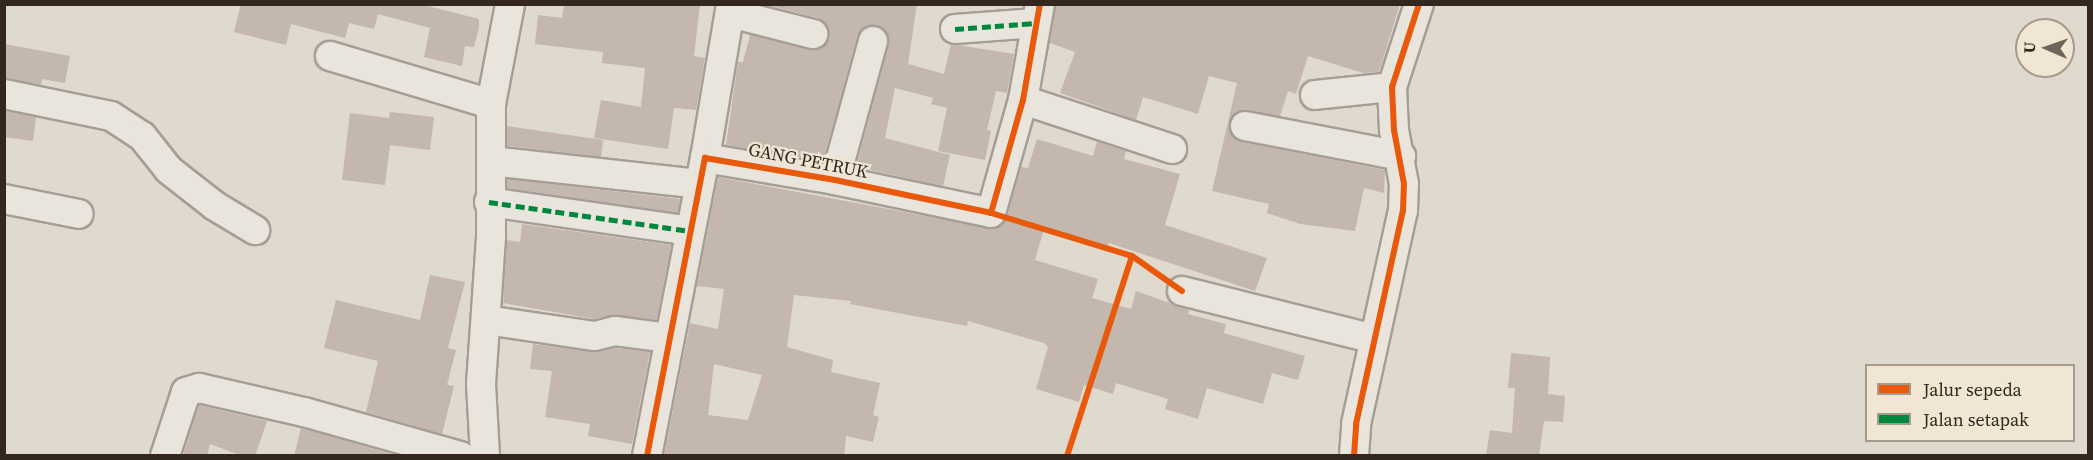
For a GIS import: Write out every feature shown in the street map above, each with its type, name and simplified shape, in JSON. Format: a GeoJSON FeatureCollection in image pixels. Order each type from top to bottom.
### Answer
{"type":"FeatureCollection","features":[{"type":"Feature","properties":{"kind":"street"},"geometry":{"type":"LineString","coordinates":[[485,456],[482,384],[486,321],[491,104],[510,4]]}},
{"type":"Feature","properties":{"kind":"street"},"geometry":{"type":"LineString","coordinates":[[1354,456],[1356,424],[1402,211],[1401,156],[1394,130],[1392,87],[1419,4]]}},
{"type":"Feature","properties":{"kind":"street"},"geometry":{"type":"LineString","coordinates":[[647,456],[702,171],[730,9],[813,34]]}},
{"type":"Feature","properties":{"kind":"street"},"geometry":{"type":"LineString","coordinates":[[955,29],[1038,14]]}},
{"type":"Feature","properties":{"kind":"street","name":"GANG PETRUK"},"geometry":{"type":"LineString","coordinates":[[491,161],[835,180],[991,213],[1023,100],[1038,14]]}},
{"type":"Feature","properties":{"kind":"street"},"geometry":{"type":"LineString","coordinates":[[835,180],[873,41]]}},
{"type":"Feature","properties":{"kind":"street"},"geometry":{"type":"LineString","coordinates":[[330,56],[491,104]]}},
{"type":"Feature","properties":{"kind":"street"},"geometry":{"type":"LineString","coordinates":[[1315,95],[1392,87]]}},
{"type":"Feature","properties":{"kind":"street"},"geometry":{"type":"LineString","coordinates":[[4,94],[111,116],[142,136],[170,170],[215,206],[255,230]]}},
{"type":"Feature","properties":{"kind":"street"},"geometry":{"type":"LineString","coordinates":[[1023,100],[1172,149]]}},
{"type":"Feature","properties":{"kind":"street"},"geometry":{"type":"LineString","coordinates":[[1245,126],[1401,156]]}},
{"type":"Feature","properties":{"kind":"street"},"geometry":{"type":"LineString","coordinates":[[4,199],[79,214]]}},
{"type":"Feature","properties":{"kind":"street"},"geometry":{"type":"LineString","coordinates":[[489,202],[690,231]]}},
{"type":"Feature","properties":{"kind":"street"},"geometry":{"type":"LineString","coordinates":[[1182,291],[1374,339]]}},
{"type":"Feature","properties":{"kind":"street"},"geometry":{"type":"LineString","coordinates":[[486,321],[595,336],[615,332],[668,338]]}},
{"type":"Feature","properties":{"kind":"street"},"geometry":{"type":"LineString","coordinates":[[165,456],[186,392],[199,388],[304,412],[461,456]]}},
{"type":"Feature","properties":{"kind":"building"},"geometry":{"type":"Polygon","coordinates":[[[241,4],[420,4],[479,19],[479,27],[474,47],[465,46],[462,66],[424,57],[430,28],[378,14],[374,29],[349,23],[345,38],[291,24],[286,45],[234,32],[241,4]]]}},
{"type":"Feature","properties":{"kind":"building"},"geometry":{"type":"Polygon","coordinates":[[[564,4],[700,4],[694,56],[705,58],[696,110],[674,108],[668,149],[594,138],[601,100],[641,107],[645,68],[602,63],[603,52],[535,44],[538,15],[562,18],[564,4]]]}},
{"type":"Feature","properties":{"kind":"building"},"geometry":{"type":"Polygon","coordinates":[[[764,4],[917,4],[908,64],[944,74],[951,44],[1014,54],[1007,93],[996,91],[987,130],[991,131],[985,160],[938,151],[947,108],[931,104],[933,98],[895,88],[885,138],[950,155],[943,186],[856,167],[889,45],[885,30],[877,25],[862,29],[857,37],[823,161],[726,145],[738,62],[743,62],[750,35],[810,50],[824,46],[829,39],[829,29],[818,18],[764,4]]]}},
{"type":"Feature","properties":{"kind":"building"},"geometry":{"type":"Polygon","coordinates":[[[1056,4],[1400,4],[1379,72],[1363,73],[1308,56],[1296,94],[1288,91],[1280,116],[1240,110],[1229,123],[1234,138],[1242,142],[1385,170],[1384,193],[1364,188],[1355,231],[1300,224],[1267,213],[1269,204],[1212,191],[1237,83],[1209,76],[1198,114],[1143,97],[1136,120],[1060,93],[1075,52],[1050,43],[1056,4]]]}},
{"type":"Feature","properties":{"kind":"building"},"geometry":{"type":"Polygon","coordinates":[[[4,44],[70,56],[65,83],[42,79],[41,85],[4,78],[4,44]]]}},
{"type":"Feature","properties":{"kind":"building"},"geometry":{"type":"Polygon","coordinates":[[[4,111],[36,117],[33,141],[4,137],[4,111]]]}},
{"type":"Feature","properties":{"kind":"building"},"geometry":{"type":"Polygon","coordinates":[[[390,112],[434,117],[430,150],[390,145],[385,185],[342,180],[350,113],[389,118],[390,112]]]}},
{"type":"Feature","properties":{"kind":"building"},"geometry":{"type":"Polygon","coordinates":[[[507,126],[603,140],[601,157],[507,146],[507,126]]]}},
{"type":"Feature","properties":{"kind":"building"},"geometry":{"type":"Polygon","coordinates":[[[1037,139],[1093,156],[1097,142],[1126,151],[1124,159],[1180,174],[1165,225],[1267,258],[1255,291],[1109,243],[1108,246],[1044,229],[1035,260],[1098,279],[1092,298],[1131,309],[1136,291],[1189,310],[1188,314],[1226,324],[1224,333],[1305,356],[1298,380],[1272,373],[1263,404],[1207,388],[1198,419],[1165,409],[1168,399],[1116,383],[1113,394],[1084,385],[1079,402],[1036,389],[1048,347],[1044,343],[968,321],[967,326],[850,304],[851,301],[794,295],[787,347],[833,360],[831,372],[880,383],[873,415],[879,417],[873,442],[846,436],[844,456],[664,456],[690,323],[718,329],[724,289],[697,286],[718,177],[995,229],[1007,218],[1021,167],[1028,168],[1037,139]],[[714,364],[708,415],[748,420],[762,375],[714,364]]]}},
{"type":"Feature","properties":{"kind":"building"},"geometry":{"type":"Polygon","coordinates":[[[507,179],[680,199],[678,213],[507,188],[507,179]]]}},
{"type":"Feature","properties":{"kind":"building"},"geometry":{"type":"Polygon","coordinates":[[[522,224],[671,245],[657,320],[617,315],[594,319],[503,303],[507,240],[520,242],[522,224]]]}},
{"type":"Feature","properties":{"kind":"building"},"geometry":{"type":"Polygon","coordinates":[[[430,275],[465,282],[448,348],[456,350],[447,385],[454,386],[442,434],[366,412],[378,361],[324,348],[336,300],[420,320],[430,275]]]}},
{"type":"Feature","properties":{"kind":"building"},"geometry":{"type":"Polygon","coordinates":[[[533,344],[593,352],[616,348],[650,352],[632,444],[588,436],[590,424],[545,417],[552,371],[530,369],[533,344]]]}},
{"type":"Feature","properties":{"kind":"building"},"geometry":{"type":"Polygon","coordinates":[[[1511,353],[1550,357],[1548,394],[1565,396],[1563,422],[1544,421],[1539,456],[1486,456],[1490,430],[1512,433],[1515,388],[1508,388],[1511,353]]]}},
{"type":"Feature","properties":{"kind":"building"},"geometry":{"type":"Polygon","coordinates":[[[199,405],[267,421],[255,456],[242,456],[210,444],[207,456],[183,456],[199,405]]]}},
{"type":"Feature","properties":{"kind":"building"},"geometry":{"type":"Polygon","coordinates":[[[301,428],[398,456],[294,456],[301,428]]]}},
{"type":"Feature","properties":{"kind":"marked path"},"geometry":{"type":"LineString","coordinates":[[955,29],[1036,23]]}},
{"type":"Feature","properties":{"kind":"marked path"},"geometry":{"type":"LineString","coordinates":[[489,202],[690,231]]}},
{"type":"Feature","properties":{"kind":"cycle path"},"geometry":{"type":"LineString","coordinates":[[647,456],[705,158],[835,180],[991,213],[1023,100],[1040,4]]}},
{"type":"Feature","properties":{"kind":"cycle path"},"geometry":{"type":"LineString","coordinates":[[1354,456],[1356,424],[1403,211],[1404,184],[1394,130],[1392,87],[1419,4]]}},
{"type":"Feature","properties":{"kind":"cycle path"},"geometry":{"type":"LineString","coordinates":[[991,213],[1132,256],[1182,291]]}},
{"type":"Feature","properties":{"kind":"cycle path"},"geometry":{"type":"LineString","coordinates":[[1067,456],[1132,256]]}}]}
